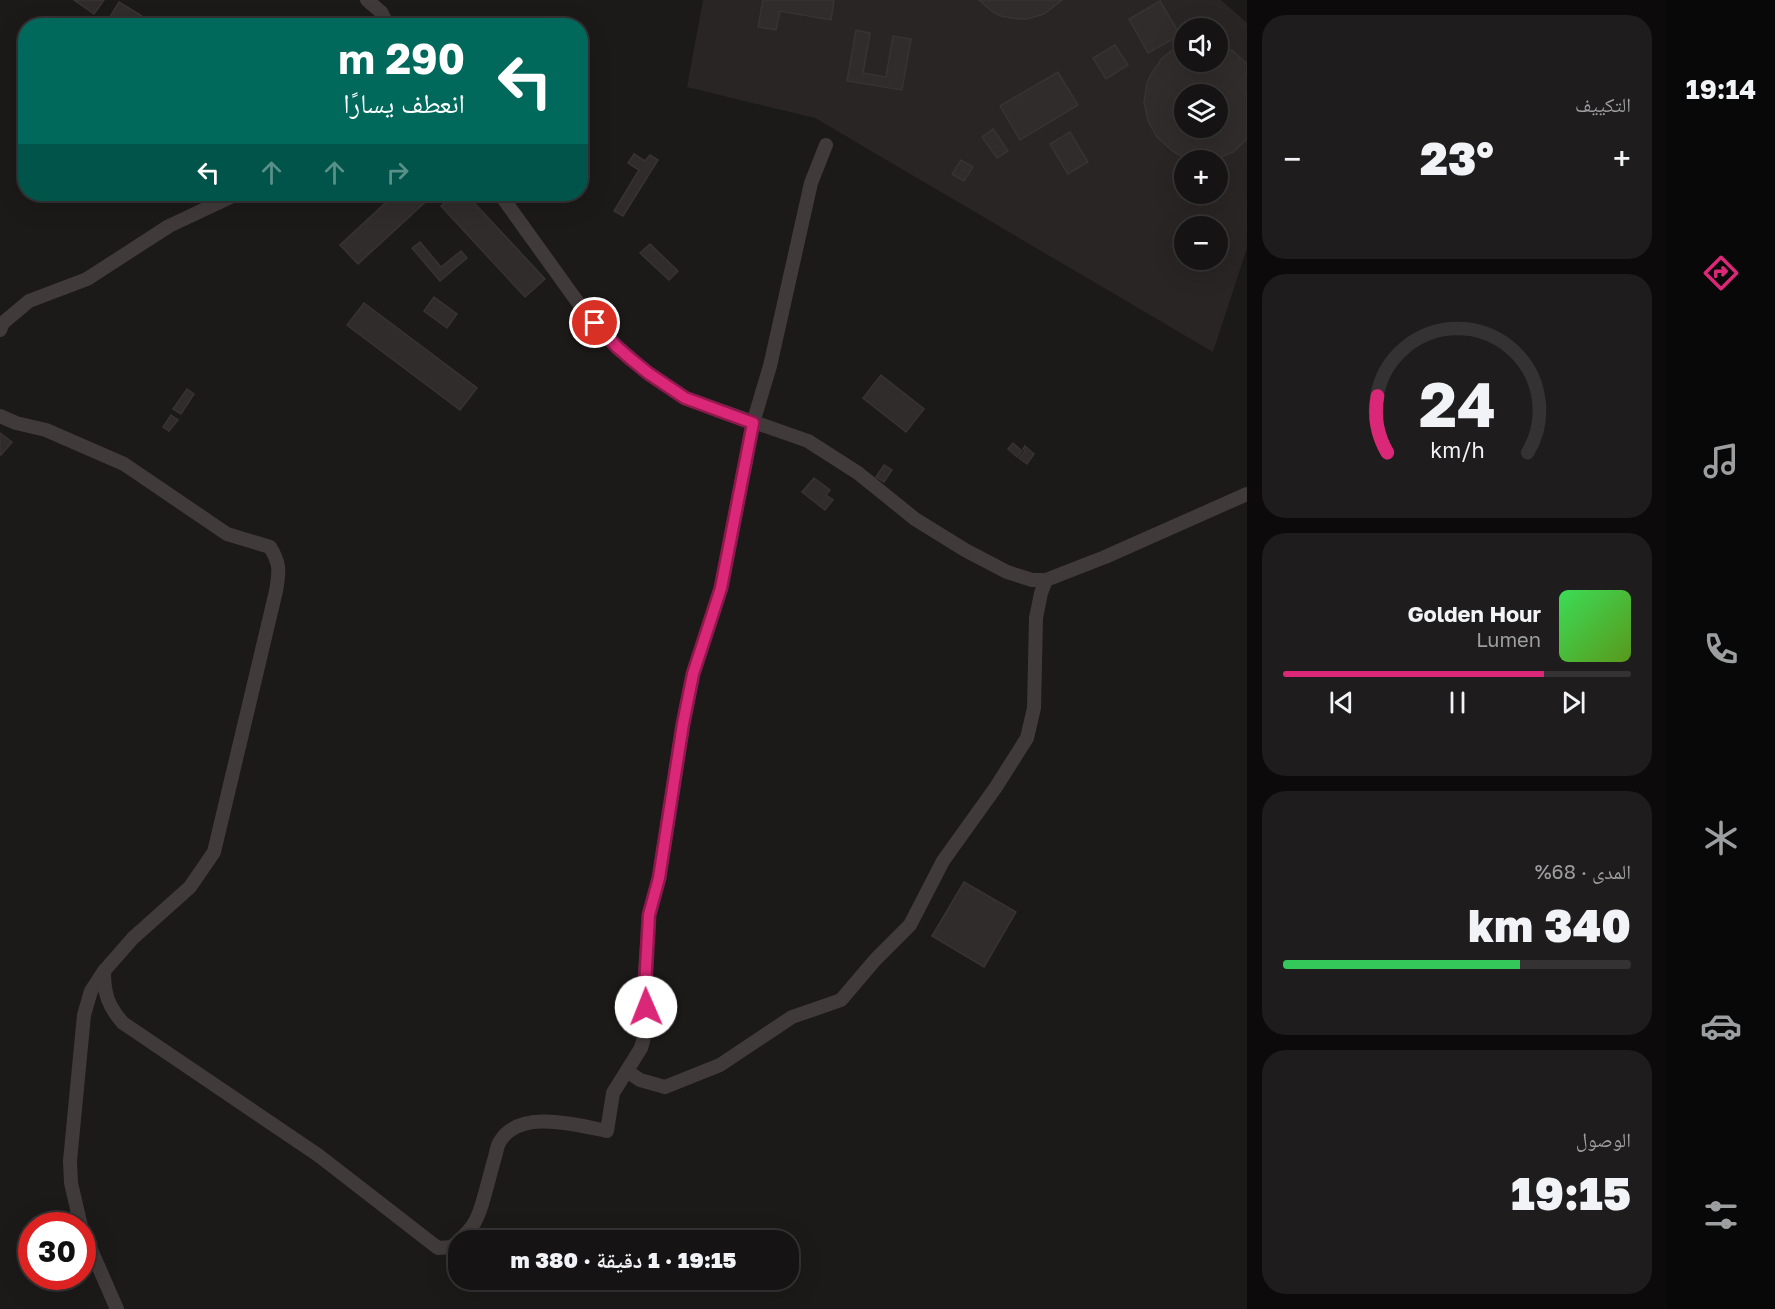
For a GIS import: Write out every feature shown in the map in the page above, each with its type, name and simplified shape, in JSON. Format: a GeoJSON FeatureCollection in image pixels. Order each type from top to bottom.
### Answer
{"type":"FeatureCollection","features":[{"type":"Feature","properties":{"kind":"street"},"geometry":{"type":"LineString","coordinates":[[367,0],[381,12],[384,18]]}},
{"type":"Feature","properties":{"kind":"street"},"geometry":{"type":"LineString","coordinates":[[471,1230],[479,1214],[499,1143],[522,1124],[535,1121],[561,1122],[607,1131],[612,1093],[641,1048],[647,1027],[645,987],[649,915],[659,878],[693,674],[721,588],[753,423],[770,366],[811,183],[826,145]]}},
{"type":"Feature","properties":{"kind":"street"},"geometry":{"type":"LineString","coordinates":[[0,330],[3,323],[29,301],[87,279],[169,226],[222,201]]}},
{"type":"Feature","properties":{"kind":"street"},"geometry":{"type":"LineString","coordinates":[[505,201],[584,311],[617,347],[648,373],[685,398],[808,441],[858,472],[915,519],[965,550],[1007,572],[1032,580],[1046,580],[1105,557],[1247,494]]}},
{"type":"Feature","properties":{"kind":"street"},"geometry":{"type":"LineString","coordinates":[[0,416],[16,423],[46,430],[124,464],[227,534],[270,547],[277,559],[279,569],[276,591],[214,852],[190,887],[134,938],[104,971],[92,991],[84,1015],[70,1161],[71,1183],[78,1212]]}},
{"type":"Feature","properties":{"kind":"street"},"geometry":{"type":"LineString","coordinates":[[627,1071],[640,1080],[665,1087],[720,1065],[792,1017],[841,1000],[875,960],[910,926],[943,861],[996,787],[1027,738],[1034,708],[1036,618],[1046,580]]}},
{"type":"Feature","properties":{"kind":"street"},"geometry":{"type":"LineString","coordinates":[[104,971],[104,985],[111,1011],[123,1023],[318,1155],[438,1248],[448,1247]]}},
{"type":"Feature","properties":{"kind":"street"},"geometry":{"type":"LineString","coordinates":[[96,1260],[117,1309]]}},
{"type":"Feature","properties":{"kind":"shaded area"},"geometry":{"type":"Polygon","coordinates":[[[703,0],[1221,0],[1247,23],[1247,248],[1213,352],[815,118],[687,87],[703,0]]]}},
{"type":"Feature","properties":{"kind":"building"},"geometry":{"type":"Polygon","coordinates":[[[74,0],[104,0],[94,14],[74,0]]]}},
{"type":"Feature","properties":{"kind":"building"},"geometry":{"type":"Polygon","coordinates":[[[763,0],[834,0],[831,20],[780,11],[776,30],[758,27],[763,0]]]}},
{"type":"Feature","properties":{"kind":"building"},"geometry":{"type":"Polygon","coordinates":[[[979,0],[1062,0],[1044,14],[1018,19],[1001,16],[979,0]]]}},
{"type":"Feature","properties":{"kind":"building"},"geometry":{"type":"Polygon","coordinates":[[[1160,1],[1174,25],[1174,38],[1148,53],[1129,19],[1160,1]]]}},
{"type":"Feature","properties":{"kind":"building"},"geometry":{"type":"Polygon","coordinates":[[[119,2],[145,18],[109,18],[119,2]]]}},
{"type":"Feature","properties":{"kind":"building"},"geometry":{"type":"Polygon","coordinates":[[[856,30],[870,33],[863,73],[886,77],[893,36],[911,39],[902,90],[847,81],[856,30]]]}},
{"type":"Feature","properties":{"kind":"building"},"geometry":{"type":"Polygon","coordinates":[[[1115,45],[1128,65],[1106,79],[1093,58],[1115,45]]]}},
{"type":"Feature","properties":{"kind":"building"},"geometry":{"type":"Polygon","coordinates":[[[1228,49],[1247,64],[1247,139],[1233,152],[1228,154],[1228,150],[1174,150],[1174,152],[1157,137],[1148,121],[1144,102],[1147,83],[1162,58],[1174,50],[1174,72],[1228,72],[1228,49]]]}},
{"type":"Feature","properties":{"kind":"building"},"geometry":{"type":"Polygon","coordinates":[[[1058,72],[1078,105],[1020,140],[1000,106],[1058,72]]]}},
{"type":"Feature","properties":{"kind":"building"},"geometry":{"type":"Polygon","coordinates":[[[993,129],[1008,151],[997,158],[982,137],[993,129]]]}},
{"type":"Feature","properties":{"kind":"building"},"geometry":{"type":"Polygon","coordinates":[[[1070,132],[1088,162],[1068,174],[1050,144],[1070,132]]]}},
{"type":"Feature","properties":{"kind":"building"},"geometry":{"type":"Polygon","coordinates":[[[634,154],[645,161],[650,155],[658,160],[623,216],[614,211],[639,170],[628,163],[634,154]]]}},
{"type":"Feature","properties":{"kind":"building"},"geometry":{"type":"Polygon","coordinates":[[[961,160],[973,167],[964,181],[952,174],[961,160]]]}},
{"type":"Feature","properties":{"kind":"building"},"geometry":{"type":"Polygon","coordinates":[[[387,201],[426,201],[358,264],[340,245],[387,201]]]}},
{"type":"Feature","properties":{"kind":"building"},"geometry":{"type":"Polygon","coordinates":[[[447,201],[473,201],[545,279],[525,297],[441,206],[447,201]]]}},
{"type":"Feature","properties":{"kind":"building"},"geometry":{"type":"Polygon","coordinates":[[[420,242],[441,267],[461,251],[467,258],[440,281],[412,248],[420,242]]]}},
{"type":"Feature","properties":{"kind":"building"},"geometry":{"type":"Polygon","coordinates":[[[650,244],[678,271],[669,280],[640,253],[650,244]]]}},
{"type":"Feature","properties":{"kind":"building"},"geometry":{"type":"Polygon","coordinates":[[[434,297],[457,314],[447,328],[424,311],[434,297]]]}},
{"type":"Feature","properties":{"kind":"building"},"geometry":{"type":"Polygon","coordinates":[[[364,303],[477,388],[460,410],[347,325],[364,303]]]}},
{"type":"Feature","properties":{"kind":"building"},"geometry":{"type":"Polygon","coordinates":[[[881,375],[924,409],[906,432],[863,398],[881,375]]]}},
{"type":"Feature","properties":{"kind":"building"},"geometry":{"type":"Polygon","coordinates":[[[187,389],[194,394],[181,414],[173,409],[187,389]]]}},
{"type":"Feature","properties":{"kind":"building"},"geometry":{"type":"Polygon","coordinates":[[[171,415],[178,420],[169,431],[163,427],[171,415]]]}},
{"type":"Feature","properties":{"kind":"building"},"geometry":{"type":"Polygon","coordinates":[[[0,433],[12,442],[1,455],[0,453],[0,433]]]}},
{"type":"Feature","properties":{"kind":"building"},"geometry":{"type":"Polygon","coordinates":[[[1013,443],[1022,451],[1017,457],[1008,449],[1013,443]]]}},
{"type":"Feature","properties":{"kind":"building"},"geometry":{"type":"Polygon","coordinates":[[[1025,446],[1034,454],[1027,464],[1019,458],[1025,451],[1023,449],[1025,446]]]}},
{"type":"Feature","properties":{"kind":"building"},"geometry":{"type":"Polygon","coordinates":[[[884,465],[892,470],[884,482],[876,477],[884,465]]]}},
{"type":"Feature","properties":{"kind":"building"},"geometry":{"type":"Polygon","coordinates":[[[814,478],[830,490],[826,495],[833,500],[825,510],[802,492],[814,478]]]}},
{"type":"Feature","properties":{"kind":"building"},"geometry":{"type":"Polygon","coordinates":[[[964,882],[1016,912],[984,967],[932,936],[964,882]]]}},
{"type":"Feature","properties":{"kind":"route"},"geometry":{"type":"LineString","coordinates":[[595,323],[632,360],[685,398],[753,423],[721,588],[693,674],[683,724],[659,878],[649,915],[646,1007]]}}]}
